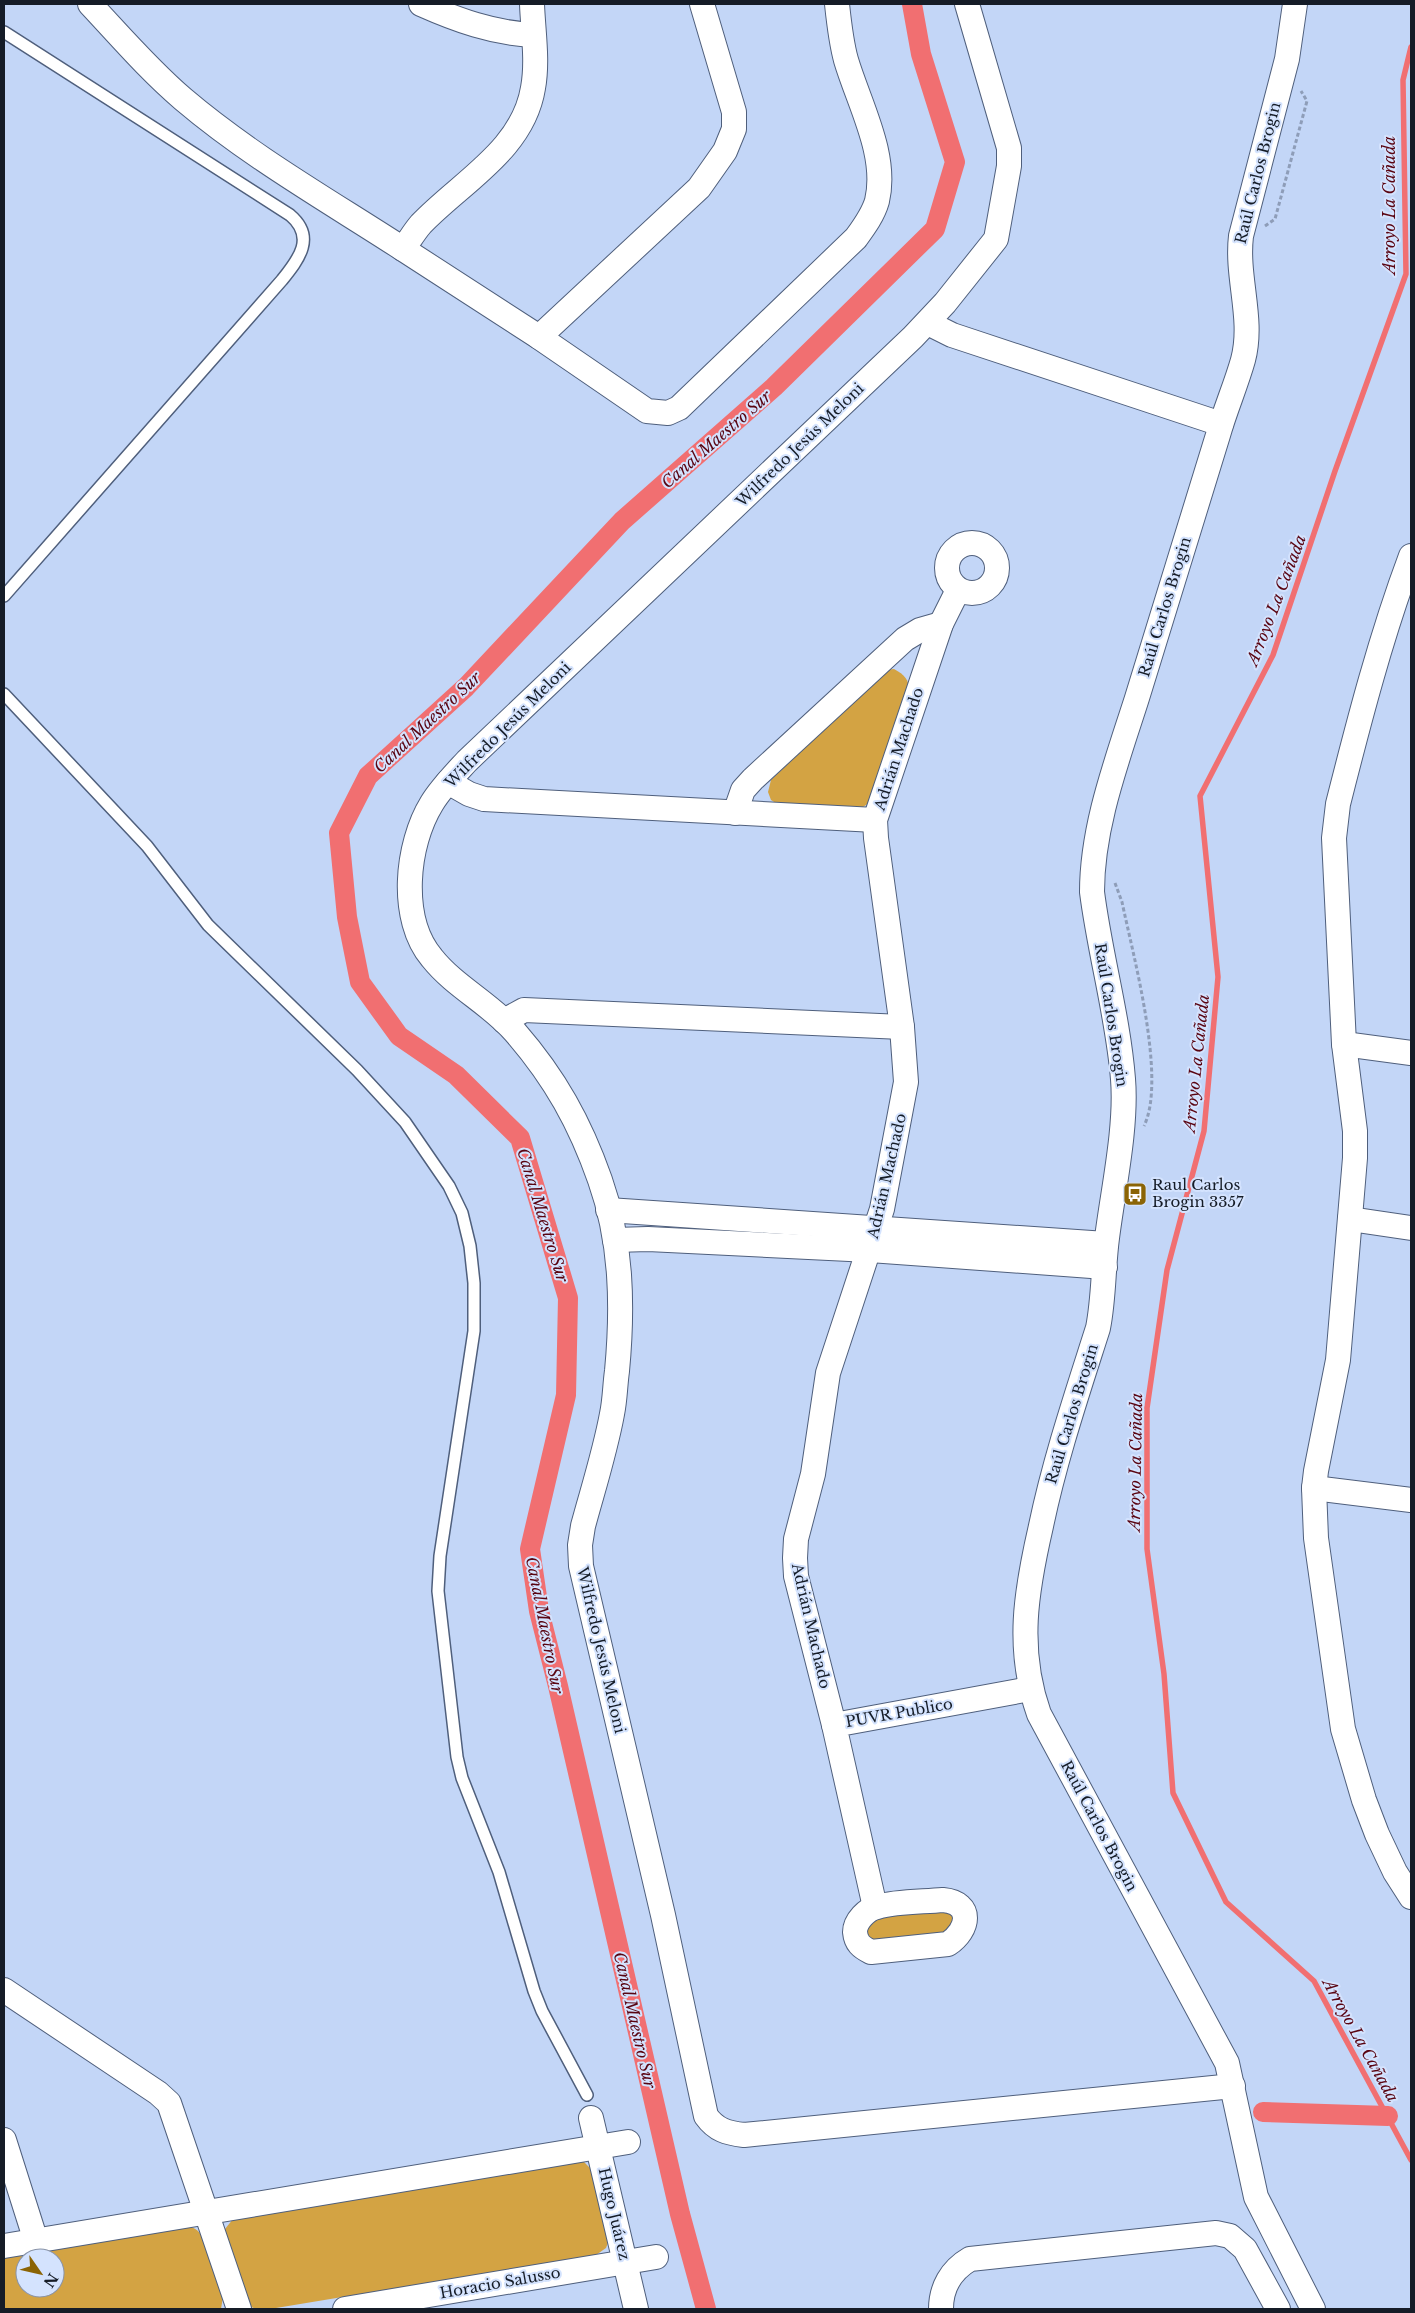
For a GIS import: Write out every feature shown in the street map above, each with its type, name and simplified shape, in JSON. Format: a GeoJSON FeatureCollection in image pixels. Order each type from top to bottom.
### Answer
{"type":"FeatureCollection","features":[{"type":"Feature","properties":{"kind":"street"},"geometry":{"type":"LineString","coordinates":[[90,4],[160,78],[210,121],[249,149],[539,337],[647,411],[668,413],[679,408],[856,238],[868,222],[877,201],[879,177],[876,154],[839,33],[837,4]]}},
{"type":"Feature","properties":{"kind":"street"},"geometry":{"type":"LineString","coordinates":[[421,4],[475,25],[507,33],[533,35]]}},
{"type":"Feature","properties":{"kind":"street"},"geometry":{"type":"LineString","coordinates":[[403,249],[420,225],[498,154],[516,132],[528,109],[533,88],[535,63],[532,4]]}},
{"type":"Feature","properties":{"kind":"street"},"geometry":{"type":"LineString","coordinates":[[539,337],[699,188],[725,151],[734,129],[734,112],[702,4]]}},
{"type":"Feature","properties":{"kind":"street","name":"Wilfredo Jesús Meloni"},"geometry":{"type":"LineString","coordinates":[[967,4],[1006,131],[1009,148],[1009,166],[996,240],[928,322],[467,761],[432,804],[422,824],[414,850],[409,880],[416,929],[431,958],[446,974],[504,1021],[561,1093],[573,1113],[600,1181],[608,1210],[615,1240],[621,1302],[620,1333],[613,1412],[583,1526],[580,1545],[581,1566],[664,1915],[706,2116],[720,2130],[744,2135],[1233,2086]]}},
{"type":"Feature","properties":{"kind":"street","name":"Raúl Carlos Brogin"},"geometry":{"type":"LineString","coordinates":[[1295,4],[1287,59],[1241,236],[1239,253],[1248,322],[1247,343],[1114,772],[1092,871],[1094,910],[1124,1082],[1124,1112],[1106,1256],[1102,1308],[1098,1328],[1053,1469],[1031,1570],[1024,1621],[1025,1653],[1030,1688],[1039,1714],[1227,2063],[1256,2197],[1313,2309]]}},
{"type":"Feature","properties":{"kind":"street"},"geometry":{"type":"LineString","coordinates":[[928,322],[952,335],[1221,424]]}},
{"type":"Feature","properties":{"kind":"street"},"geometry":{"type":"LineString","coordinates":[[1411,556],[1372,678],[1338,804],[1334,838],[1344,1044],[1355,1131],[1353,1194],[1338,1360],[1314,1488],[1316,1538],[1343,1729],[1364,1800],[1403,1869],[1411,1897]]}},
{"type":"Feature","properties":{"kind":"street","name":"Adrián Machado"},"geometry":{"type":"LineString","coordinates":[[834,1725],[796,1576],[796,1539],[813,1474],[828,1372],[873,1239],[903,1105],[906,1074],[902,1027],[875,820],[941,624],[958,590]]}},
{"type":"Feature","properties":{"kind":"street"},"geometry":{"type":"LineString","coordinates":[[735,813],[743,790],[774,759],[905,639],[920,630],[941,624]]}},
{"type":"Feature","properties":{"kind":"street"},"geometry":{"type":"LineString","coordinates":[[448,782],[469,794],[484,799],[875,820]]}},
{"type":"Feature","properties":{"kind":"street"},"geometry":{"type":"LineString","coordinates":[[504,1021],[524,1010],[902,1027]]}},
{"type":"Feature","properties":{"kind":"street"},"geometry":{"type":"LineString","coordinates":[[1344,1044],[1411,1052]]}},
{"type":"Feature","properties":{"kind":"street"},"geometry":{"type":"LineString","coordinates":[[608,1210],[873,1239],[1106,1256]]}},
{"type":"Feature","properties":{"kind":"street"},"geometry":{"type":"LineString","coordinates":[[1350,1220],[1411,1228]]}},
{"type":"Feature","properties":{"kind":"street"},"geometry":{"type":"LineString","coordinates":[[615,1240],[873,1239]]}},
{"type":"Feature","properties":{"kind":"street"},"geometry":{"type":"LineString","coordinates":[[1314,1488],[1411,1500]]}},
{"type":"Feature","properties":{"kind":"street","name":"PUVR Publico"},"geometry":{"type":"LineString","coordinates":[[875,1907],[834,1725],[1030,1688]]}},
{"type":"Feature","properties":{"kind":"street"},"geometry":{"type":"LineString","coordinates":[[4,1990],[158,2093],[169,2103],[239,2309]]}},
{"type":"Feature","properties":{"kind":"street","name":"Hugo Juárez"},"geometry":{"type":"LineString","coordinates":[[591,2118],[636,2309]]}},
{"type":"Feature","properties":{"kind":"street"},"geometry":{"type":"LineString","coordinates":[[4,2140],[36,2241]]}},
{"type":"Feature","properties":{"kind":"street"},"geometry":{"type":"LineString","coordinates":[[4,2246],[628,2142]]}},
{"type":"Feature","properties":{"kind":"street"},"geometry":{"type":"LineString","coordinates":[[941,2309],[945,2286],[952,2272],[962,2264],[977,2258],[1216,2233],[1230,2236],[1245,2249],[1278,2309]]}},
{"type":"Feature","properties":{"kind":"street","name":"Horacio Salusso"},"geometry":{"type":"LineString","coordinates":[[345,2309],[418,2303],[656,2257]]}},
{"type":"Feature","properties":{"kind":"lane"},"geometry":{"type":"LineString","coordinates":[[4,32],[290,215],[298,222],[304,232],[303,248],[297,261],[282,280],[4,596]]}},
{"type":"Feature","properties":{"kind":"lane"},"geometry":{"type":"LineString","coordinates":[[4,694],[147,846],[208,925],[357,1070],[404,1122],[444,1178],[462,1214],[470,1246],[474,1283],[474,1331],[440,1556],[438,1591],[456,1757],[462,1778],[499,1872],[534,1991],[542,2011],[587,2095]]}},
{"type":"Feature","properties":{"kind":"path"},"geometry":{"type":"LineString","coordinates":[[1263,227],[1275,219],[1307,100],[1299,86]]}},
{"type":"Feature","properties":{"kind":"path"},"geometry":{"type":"LineString","coordinates":[[1112,875],[1122,902],[1149,1038],[1152,1107],[1141,1134]]}},
{"type":"Feature","properties":{"kind":"shaded area"},"geometry":{"type":"Polygon","coordinates":[[[894,669],[905,678],[910,691],[872,801],[863,807],[779,805],[771,800],[768,792],[771,780],[885,670],[894,669]]]}},
{"type":"Feature","properties":{"kind":"shaded area"},"geometry":{"type":"Polygon","coordinates":[[[940,1907],[954,1914],[952,1933],[878,1943],[869,1938],[866,1932],[868,1924],[877,1917],[940,1907]]]}},
{"type":"Feature","properties":{"kind":"shaded area"},"geometry":{"type":"Polygon","coordinates":[[[583,2161],[591,2169],[609,2240],[606,2248],[596,2255],[270,2309],[256,2309],[249,2306],[224,2235],[225,2229],[233,2219],[583,2161]]]}},
{"type":"Feature","properties":{"kind":"shaded area"},"geometry":{"type":"Polygon","coordinates":[[[184,2226],[197,2230],[202,2237],[223,2297],[221,2309],[4,2309],[4,2257],[15,2255],[15,2298],[65,2298],[65,2248],[56,2248],[184,2226]]]}},
{"type":"Feature","properties":{"kind":"waterway","name":"Canal Maestro Sur"},"geometry":{"type":"LineString","coordinates":[[706,2309],[680,2214],[539,1611],[530,1549],[566,1395],[568,1298],[520,1138],[456,1075],[399,1036],[360,982],[347,917],[339,833],[368,776],[466,687],[622,521],[774,387],[935,229],[955,162],[921,54],[912,4]]}},
{"type":"Feature","properties":{"kind":"waterway","name":"Arroyo La Cañada"},"geometry":{"type":"LineString","coordinates":[[1411,47],[1403,80],[1406,274],[1335,471],[1273,655],[1200,796],[1218,977],[1204,1131],[1167,1270],[1147,1408],[1147,1549],[1164,1674],[1173,1793],[1226,1902],[1314,1981],[1411,2160]]}},
{"type":"Feature","properties":{"kind":"waterway"},"geometry":{"type":"LineString","coordinates":[[1263,2112],[1388,2116]]}},
{"type":"Feature","properties":{"kind":"place","name":"Raul Carlos Brogin 3357"},"geometry":{"type":"Point","coordinates":[1135,1194]}}]}
